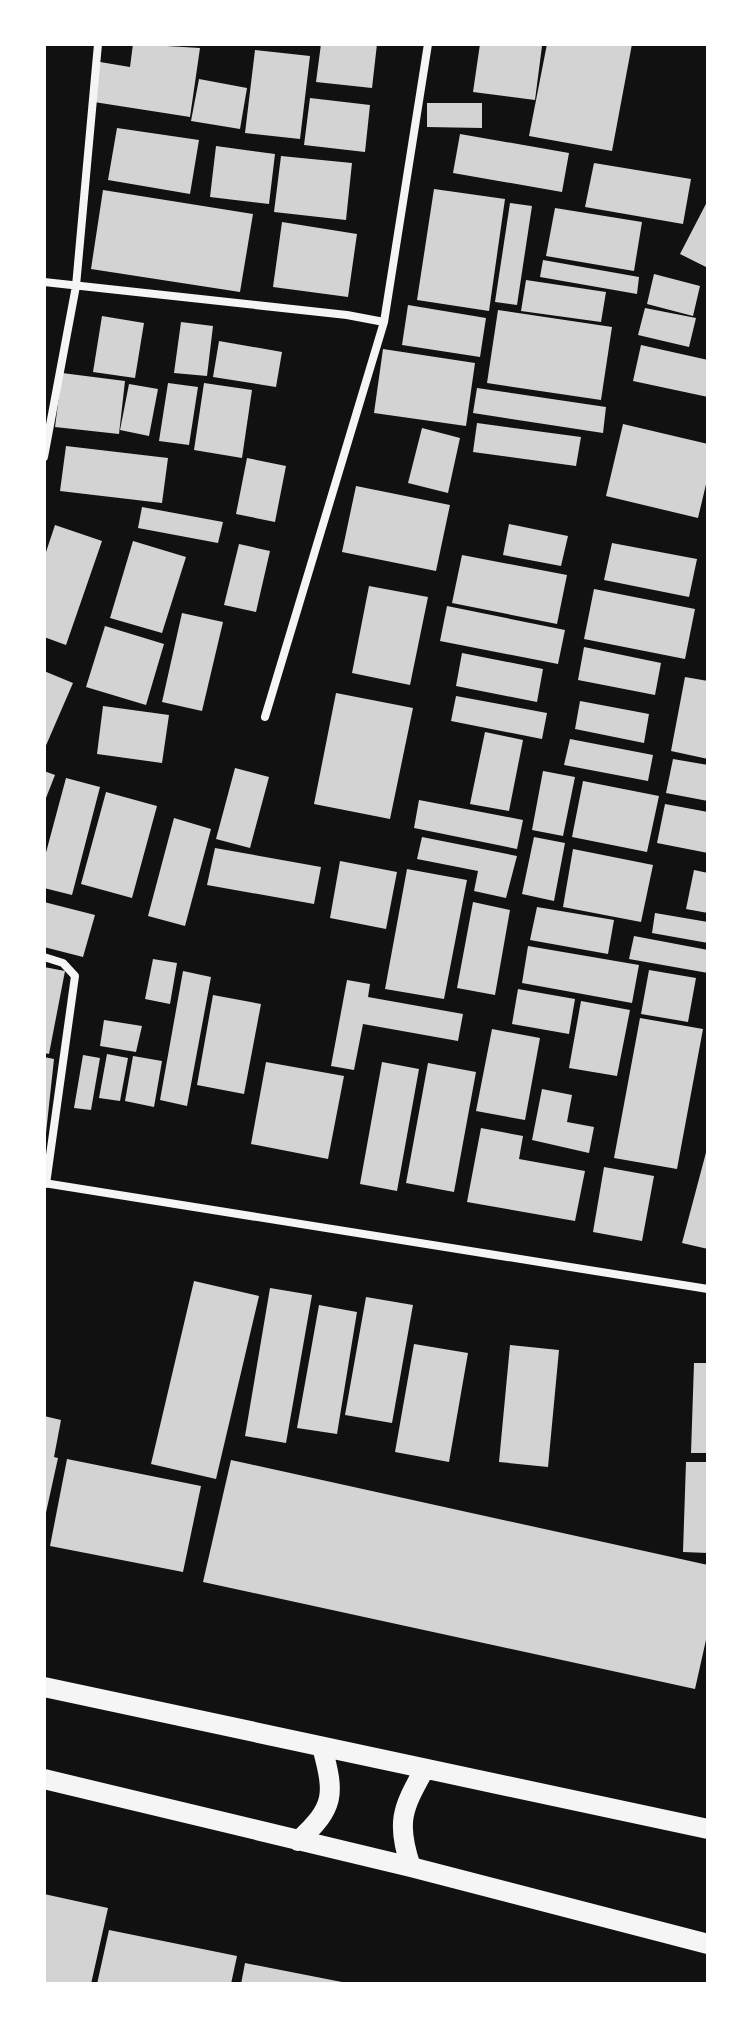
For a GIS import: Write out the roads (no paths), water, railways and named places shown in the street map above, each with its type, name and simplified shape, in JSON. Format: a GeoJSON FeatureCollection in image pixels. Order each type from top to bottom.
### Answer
{"type":"FeatureCollection","features":[{"type":"Feature","properties":{"kind":"main road"},"geometry":{"type":"LineString","coordinates":[[44,1687],[708,1829]]}},
{"type":"Feature","properties":{"kind":"main road"},"geometry":{"type":"LineString","coordinates":[[298,1841],[320,1820],[330,1802],[331,1782],[322,1747]]}},
{"type":"Feature","properties":{"kind":"main road"},"geometry":{"type":"LineString","coordinates":[[411,1867],[402,1840],[401,1819],[424,1770]]}},
{"type":"Feature","properties":{"kind":"main road"},"geometry":{"type":"LineString","coordinates":[[44,1779],[411,1867],[708,1944]]}},
{"type":"Feature","properties":{"kind":"street"},"geometry":{"type":"LineString","coordinates":[[44,457],[76,286],[98,44]]}},
{"type":"Feature","properties":{"kind":"street"},"geometry":{"type":"LineString","coordinates":[[265,717],[384,322],[428,44]]}},
{"type":"Feature","properties":{"kind":"street"},"geometry":{"type":"LineString","coordinates":[[44,282],[347,315],[384,322]]}},
{"type":"Feature","properties":{"kind":"street"},"geometry":{"type":"LineString","coordinates":[[44,957],[63,963],[75,976],[45,1184],[708,1289]]}}]}
